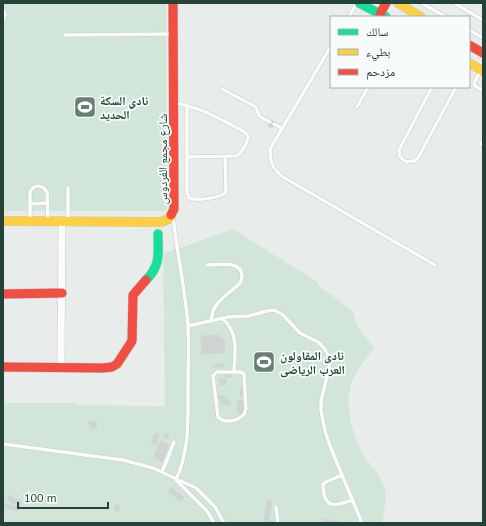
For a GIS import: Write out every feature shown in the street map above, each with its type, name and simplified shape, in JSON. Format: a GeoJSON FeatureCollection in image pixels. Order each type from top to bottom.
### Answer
{"type":"FeatureCollection","features":[{"type":"Feature","properties":{"kind":"main road","name":"شارع مجمع الفردوس"},"geometry":{"type":"LineString","coordinates":[[3,221],[161,222],[169,219],[174,209],[173,3]]}},
{"type":"Feature","properties":{"kind":"main road"},"geometry":{"type":"LineString","coordinates":[[358,3],[383,16],[386,3]]}},
{"type":"Feature","properties":{"kind":"main road"},"geometry":{"type":"LineString","coordinates":[[398,3],[420,16]]}},
{"type":"Feature","properties":{"kind":"main road"},"geometry":{"type":"LineString","coordinates":[[470,61],[476,49]]}},
{"type":"Feature","properties":{"kind":"main road"},"geometry":{"type":"LineString","coordinates":[[470,64],[482,70]]}},
{"type":"Feature","properties":{"kind":"main road"},"geometry":{"type":"LineString","coordinates":[[3,367],[103,368],[112,367],[119,362],[131,344],[133,338],[133,295],[152,274],[157,264],[158,234]]}},
{"type":"Feature","properties":{"kind":"main road"},"geometry":{"type":"LineString","coordinates":[[3,294],[62,293]]}},
{"type":"Feature","properties":{"kind":"street"},"geometry":{"type":"LineString","coordinates":[[61,368],[65,221]]}},
{"type":"Feature","properties":{"kind":"lane"},"geometry":{"type":"LineString","coordinates":[[350,16],[358,3]]}},
{"type":"Feature","properties":{"kind":"lane"},"geometry":{"type":"LineString","coordinates":[[421,3],[444,16]]}},
{"type":"Feature","properties":{"kind":"lane"},"geometry":{"type":"LineString","coordinates":[[454,3],[483,20]]}},
{"type":"Feature","properties":{"kind":"lane"},"geometry":{"type":"LineString","coordinates":[[3,10],[5,14],[3,20]]}},
{"type":"Feature","properties":{"kind":"lane"},"geometry":{"type":"LineString","coordinates":[[470,31],[483,38]]}},
{"type":"Feature","properties":{"kind":"lane"},"geometry":{"type":"LineString","coordinates":[[65,35],[173,34]]}},
{"type":"Feature","properties":{"kind":"lane"},"geometry":{"type":"LineString","coordinates":[[330,48],[270,149],[270,161],[275,171],[283,177],[435,265]]}},
{"type":"Feature","properties":{"kind":"lane"},"geometry":{"type":"LineString","coordinates":[[482,70],[474,84],[483,91]]}},
{"type":"Feature","properties":{"kind":"lane"},"geometry":{"type":"LineString","coordinates":[[357,107],[367,88]]}},
{"type":"Feature","properties":{"kind":"lane"},"geometry":{"type":"LineString","coordinates":[[431,88],[400,147],[399,155],[406,162],[411,162],[418,158],[455,88]]}},
{"type":"Feature","properties":{"kind":"lane"},"geometry":{"type":"LineString","coordinates":[[222,89],[256,107],[259,116],[282,128]]}},
{"type":"Feature","properties":{"kind":"lane"},"geometry":{"type":"LineString","coordinates":[[174,103],[187,105],[204,111],[247,134],[248,138],[239,154],[236,156],[187,157]]}},
{"type":"Feature","properties":{"kind":"lane"},"geometry":{"type":"LineString","coordinates":[[187,105],[187,194],[189,198],[194,200],[225,194],[225,156]]}},
{"type":"Feature","properties":{"kind":"lane"},"geometry":{"type":"LineString","coordinates":[[480,145],[483,140]]}},
{"type":"Feature","properties":{"kind":"lane"},"geometry":{"type":"LineString","coordinates":[[30,221],[30,192],[32,188],[36,186],[44,188],[47,192],[48,221]]}},
{"type":"Feature","properties":{"kind":"lane"},"geometry":{"type":"LineString","coordinates":[[65,221],[68,188]]}},
{"type":"Feature","properties":{"kind":"lane"},"geometry":{"type":"LineString","coordinates":[[30,204],[47,203]]}},
{"type":"Feature","properties":{"kind":"lane"},"geometry":{"type":"LineString","coordinates":[[172,214],[188,326],[188,434],[186,453],[176,480]]}},
{"type":"Feature","properties":{"kind":"lane"},"geometry":{"type":"LineString","coordinates":[[207,265],[235,266],[239,268],[242,277],[241,282],[218,302],[214,308],[211,320]]}},
{"type":"Feature","properties":{"kind":"lane"},"geometry":{"type":"LineString","coordinates":[[188,326],[233,316],[249,316],[271,310],[277,311],[283,315],[300,332],[318,342],[324,348],[328,355],[330,364],[322,397],[321,411],[327,439],[362,523]]}},
{"type":"Feature","properties":{"kind":"lane"},"geometry":{"type":"LineString","coordinates":[[222,318],[231,328],[235,339],[234,372]]}},
{"type":"Feature","properties":{"kind":"lane"},"geometry":{"type":"LineString","coordinates":[[217,372],[234,372],[241,372],[244,374],[246,411],[240,418],[222,420],[217,415],[213,376],[217,372]]}},
{"type":"Feature","properties":{"kind":"lane"},"geometry":{"type":"LineString","coordinates":[[162,472],[174,442]]}},
{"type":"Feature","properties":{"kind":"lane"},"geometry":{"type":"LineString","coordinates":[[3,444],[123,460],[143,465],[190,485],[201,492],[214,507],[224,523]]}},
{"type":"Feature","properties":{"kind":"lane"},"geometry":{"type":"LineString","coordinates":[[342,475],[323,484],[326,500],[330,504],[336,505],[353,500]]}},
{"type":"Feature","properties":{"kind":"lane"},"geometry":{"type":"LineString","coordinates":[[176,480],[207,511],[214,523]]}},
{"type":"Feature","properties":{"kind":"lane"},"geometry":{"type":"LineString","coordinates":[[276,507],[278,523]]}},
{"type":"Feature","properties":{"kind":"green space","name":"نادي السكة الحديد"},"geometry":{"type":"Polygon","coordinates":[[[3,3],[166,3],[167,211],[3,211],[3,3]]]}},
{"type":"Feature","properties":{"kind":"green space","name":"نادى المقاولون العرب الرياضى"},"geometry":{"type":"Polygon","coordinates":[[[233,229],[319,283],[318,285],[353,311],[356,323],[367,339],[375,347],[354,377],[349,395],[349,406],[355,437],[366,458],[379,475],[385,490],[386,494],[382,523],[3,523],[3,403],[76,403],[77,405],[165,406],[163,254],[233,229]]]}},
{"type":"Feature","properties":{"kind":"building"},"geometry":{"type":"Polygon","coordinates":[[[271,120],[275,122],[272,128],[268,126],[271,120]]]}},
{"type":"Feature","properties":{"kind":"building"},"geometry":{"type":"Polygon","coordinates":[[[219,335],[220,353],[202,354],[201,336],[219,335]]]}},
{"type":"Feature","properties":{"kind":"building"},"geometry":{"type":"Polygon","coordinates":[[[219,338],[224,338],[225,353],[220,353],[219,338]]]}},
{"type":"Feature","properties":{"kind":"building"},"geometry":{"type":"Polygon","coordinates":[[[213,364],[224,364],[224,367],[213,367],[213,364]]]}},
{"type":"Feature","properties":{"kind":"building"},"geometry":{"type":"Polygon","coordinates":[[[225,375],[232,375],[232,377],[225,378],[225,375]]]}},
{"type":"Feature","properties":{"kind":"building"},"geometry":{"type":"Polygon","coordinates":[[[219,379],[226,379],[226,382],[219,382],[219,379]]]}},
{"type":"Feature","properties":{"kind":"building"},"geometry":{"type":"Polygon","coordinates":[[[219,383],[225,383],[225,385],[219,385],[219,383]]]}},
{"type":"Feature","properties":{"kind":"building"},"geometry":{"type":"Polygon","coordinates":[[[240,389],[243,389],[243,397],[240,397],[240,389]]]}},
{"type":"Feature","properties":{"kind":"building"},"geometry":{"type":"Polygon","coordinates":[[[218,396],[225,396],[225,399],[219,399],[218,396]]]}},
{"type":"Feature","properties":{"kind":"building"},"geometry":{"type":"Polygon","coordinates":[[[230,399],[230,405],[222,405],[221,400],[230,399]]]}},
{"type":"Feature","properties":{"kind":"building"},"geometry":{"type":"Polygon","coordinates":[[[238,400],[245,401],[244,407],[238,407],[238,400]]]}},
{"type":"Feature","properties":{"kind":"building"},"geometry":{"type":"Polygon","coordinates":[[[238,407],[244,408],[243,414],[237,413],[238,407]]]}},
{"type":"Feature","properties":{"kind":"building"},"geometry":{"type":"Polygon","coordinates":[[[88,422],[96,422],[97,427],[91,429],[88,422]]]}},
{"type":"Feature","properties":{"kind":"building"},"geometry":{"type":"Polygon","coordinates":[[[155,433],[159,434],[156,444],[151,442],[155,433]]]}},
{"type":"Feature","properties":{"kind":"building"},"geometry":{"type":"Polygon","coordinates":[[[165,434],[169,435],[168,439],[164,438],[165,434]]]}},
{"type":"Feature","properties":{"kind":"building"},"geometry":{"type":"Polygon","coordinates":[[[160,441],[169,445],[162,462],[153,458],[160,441]]]}},
{"type":"Feature","properties":{"kind":"building"},"geometry":{"type":"Polygon","coordinates":[[[171,488],[184,497],[181,501],[168,492],[171,488]]]}},
{"type":"Feature","properties":{"kind":"building"},"geometry":{"type":"Polygon","coordinates":[[[9,495],[22,502],[20,507],[7,500],[9,495]]]}},
{"type":"Feature","properties":{"kind":"building"},"geometry":{"type":"Polygon","coordinates":[[[267,501],[272,501],[269,521],[273,521],[272,523],[264,523],[267,501]]]}},
{"type":"Feature","properties":{"kind":"building"},"geometry":{"type":"Polygon","coordinates":[[[3,503],[19,508],[18,511],[3,507],[3,503]]]}},
{"type":"Feature","properties":{"kind":"building"},"geometry":{"type":"Polygon","coordinates":[[[117,505],[120,508],[117,511],[114,508],[117,505]]]}},
{"type":"Feature","properties":{"kind":"building"},"geometry":{"type":"Polygon","coordinates":[[[323,519],[344,522],[344,523],[322,523],[323,519]]]}},
{"type":"Feature","properties":{"kind":"traffic: fast"},"geometry":{"type":"LineString","coordinates":[[359,3],[384,16]]}},
{"type":"Feature","properties":{"kind":"traffic: fast"},"geometry":{"type":"LineString","coordinates":[[146,280],[151,275],[158,259],[158,234]]}},
{"type":"Feature","properties":{"kind":"traffic: slow"},"geometry":{"type":"LineString","coordinates":[[398,3],[419,16]]}},
{"type":"Feature","properties":{"kind":"traffic: slow"},"geometry":{"type":"LineString","coordinates":[[470,64],[483,71]]}},
{"type":"Feature","properties":{"kind":"traffic: slow"},"geometry":{"type":"LineString","coordinates":[[3,221],[161,222],[169,219],[171,215]]}},
{"type":"Feature","properties":{"kind":"traffic: jam"},"geometry":{"type":"LineString","coordinates":[[171,215],[174,209],[173,3]]}},
{"type":"Feature","properties":{"kind":"traffic: jam"},"geometry":{"type":"LineString","coordinates":[[380,14],[386,3]]}},
{"type":"Feature","properties":{"kind":"traffic: jam"},"geometry":{"type":"LineString","coordinates":[[470,46],[483,53]]}},
{"type":"Feature","properties":{"kind":"traffic: jam"},"geometry":{"type":"LineString","coordinates":[[3,367],[103,368],[112,367],[117,364],[132,341],[133,295],[146,280]]}},
{"type":"Feature","properties":{"kind":"traffic: jam"},"geometry":{"type":"LineString","coordinates":[[3,294],[62,293]]}},
{"type":"Feature","properties":{"kind":"place","name":"نادي السكة الحديد"},"geometry":{"type":"Point","coordinates":[85,107]}},
{"type":"Feature","properties":{"kind":"place","name":"نادى المقاولون العرب الرياضى"},"geometry":{"type":"Point","coordinates":[264,362]}}]}
